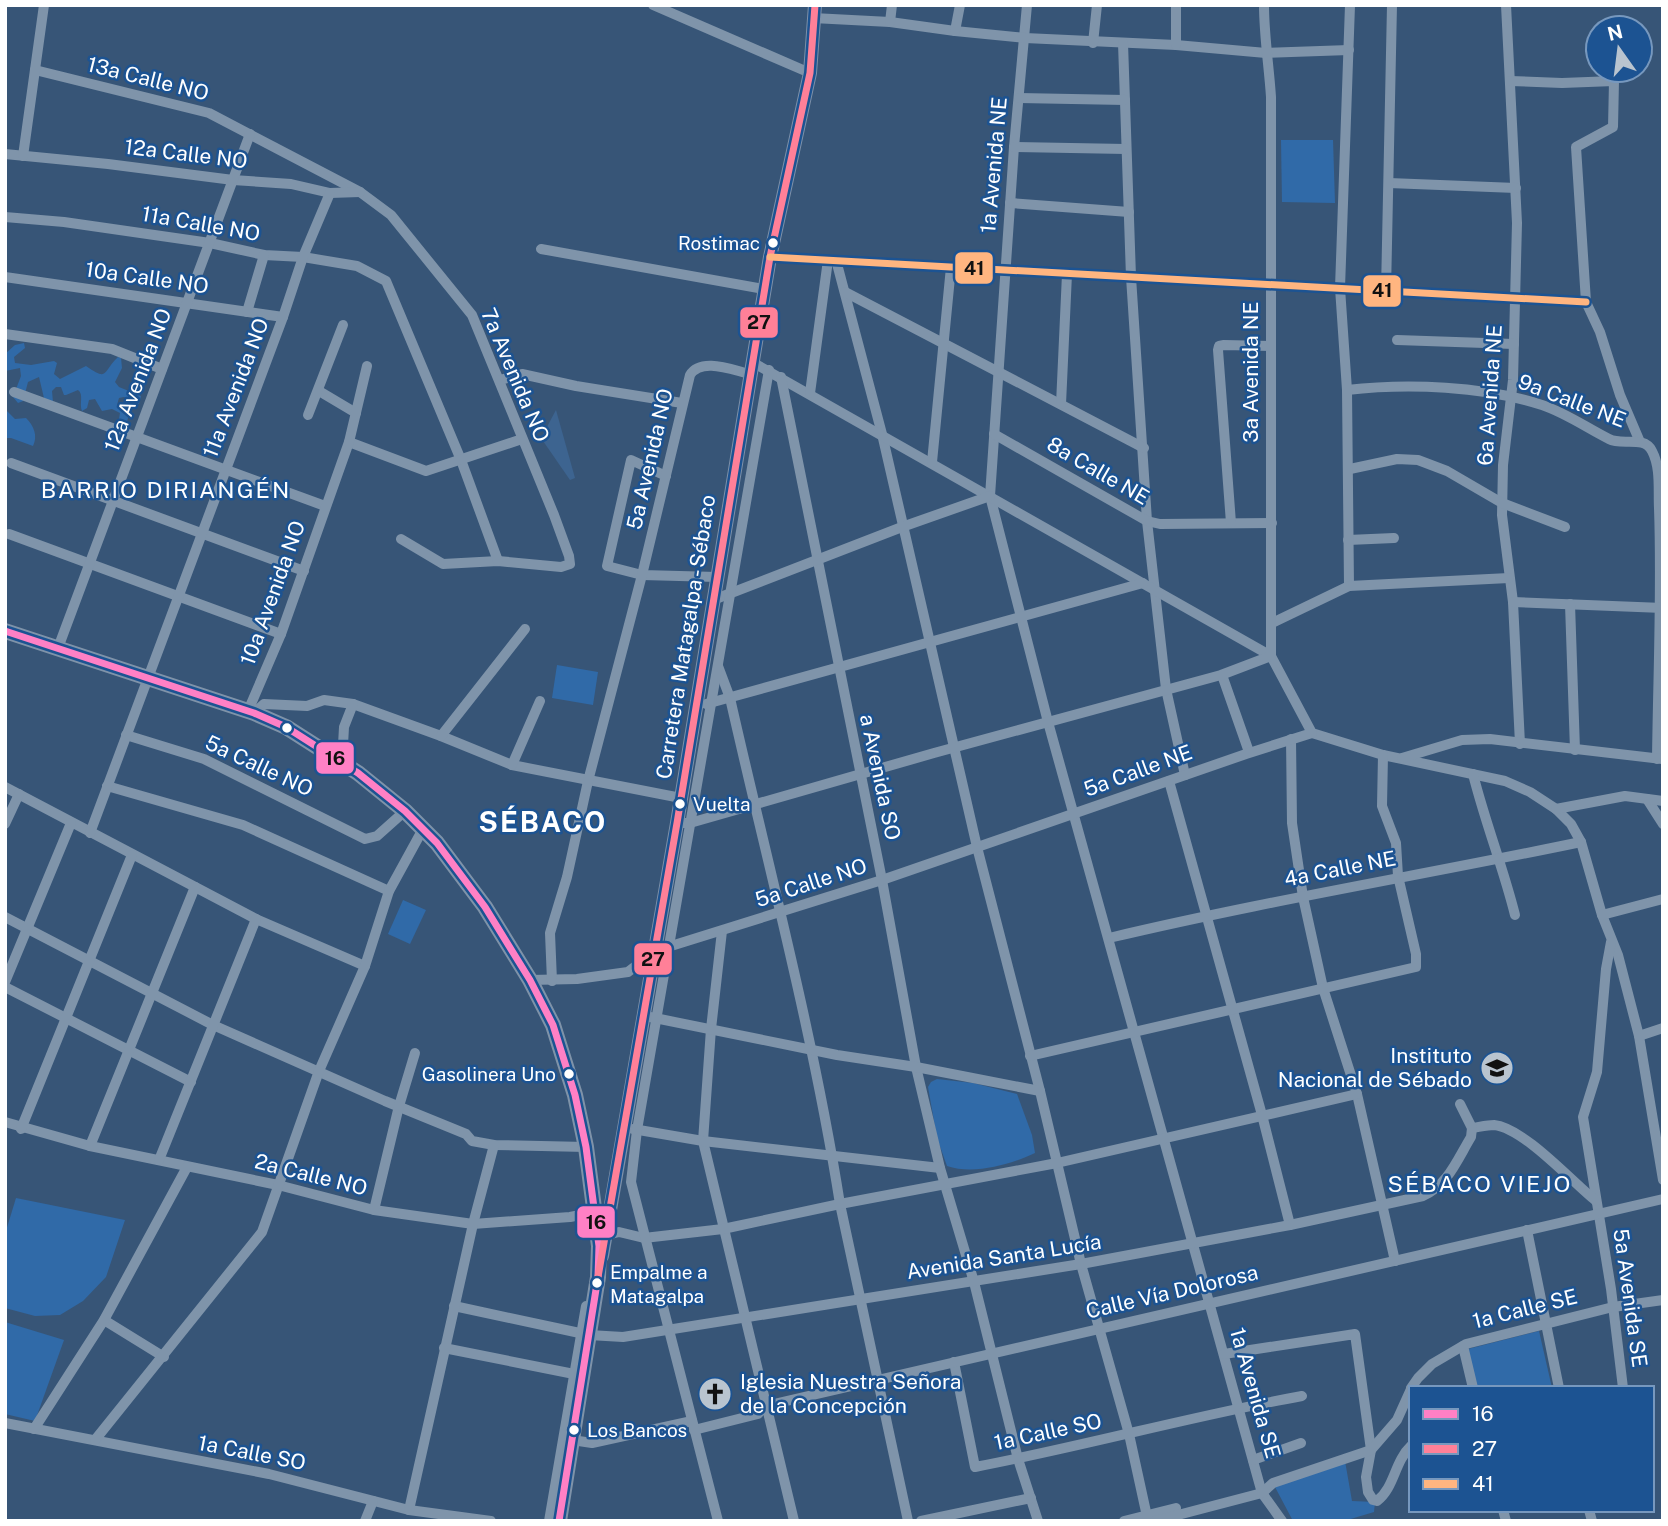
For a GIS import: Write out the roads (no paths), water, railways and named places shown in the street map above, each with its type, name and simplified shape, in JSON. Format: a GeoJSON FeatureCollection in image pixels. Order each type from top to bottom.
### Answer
{"type":"FeatureCollection","features":[{"type":"Feature","properties":{"kind":"highway"},"geometry":{"type":"LineString","coordinates":[[5,631],[251,712],[286,727],[342,763],[405,811],[437,843],[485,907],[530,980],[553,1025],[575,1095],[596,1212],[598,1277],[578,1375],[572,1440],[559,1521]]}},
{"type":"Feature","properties":{"kind":"main road","name":"Carretera Matagalpa - Sébaco"},"geometry":{"type":"LineString","coordinates":[[598,1277],[630,1129],[684,823],[681,798],[704,704],[713,600],[764,289],[810,73],[814,12]]}},
{"type":"Feature","properties":{"kind":"street"},"geometry":{"type":"LineString","coordinates":[[23,156],[44,5]]}},
{"type":"Feature","properties":{"kind":"street"},"geometry":{"type":"LineString","coordinates":[[653,5],[810,73]]}},
{"type":"Feature","properties":{"kind":"street"},"geometry":{"type":"LineString","coordinates":[[890,22],[892,5]]}},
{"type":"Feature","properties":{"kind":"street"},"geometry":{"type":"LineString","coordinates":[[955,32],[960,5]]}},
{"type":"Feature","properties":{"kind":"street","name":"1a Avenida NE"},"geometry":{"type":"LineString","coordinates":[[1027,5],[1014,147],[990,496],[1048,722],[1194,1244]]}},
{"type":"Feature","properties":{"kind":"street"},"geometry":{"type":"LineString","coordinates":[[1093,43],[1097,5]]}},
{"type":"Feature","properties":{"kind":"street"},"geometry":{"type":"LineString","coordinates":[[1176,5],[1176,45]]}},
{"type":"Feature","properties":{"kind":"street","name":"3a Avenida NE"},"geometry":{"type":"LineString","coordinates":[[1264,5],[1271,97],[1272,656]]}},
{"type":"Feature","properties":{"kind":"street"},"geometry":{"type":"LineString","coordinates":[[1349,586],[1350,470],[1340,288],[1350,5]]}},
{"type":"Feature","properties":{"kind":"street"},"geometry":{"type":"LineString","coordinates":[[1386,291],[1392,5]]}},
{"type":"Feature","properties":{"kind":"street","name":"6a Avenida NE"},"geometry":{"type":"LineString","coordinates":[[1506,5],[1516,188],[1514,344],[1502,503],[1513,602],[1520,744]]}},
{"type":"Feature","properties":{"kind":"street"},"geometry":{"type":"LineString","coordinates":[[814,12],[955,32],[1093,43],[1176,45],[1266,53],[1349,50]]}},
{"type":"Feature","properties":{"kind":"street"},"geometry":{"type":"LineString","coordinates":[[1123,43],[1131,277],[1147,521],[1166,689],[1185,775]]}},
{"type":"Feature","properties":{"kind":"street","name":"13a Calle NO"},"geometry":{"type":"LineString","coordinates":[[34,69],[209,113],[360,192]]}},
{"type":"Feature","properties":{"kind":"street"},"geometry":{"type":"LineString","coordinates":[[1510,81],[1614,81],[1613,127],[1576,147],[1586,302],[1600,332],[1620,395],[1640,442]]}},
{"type":"Feature","properties":{"kind":"street"},"geometry":{"type":"LineString","coordinates":[[1019,98],[1125,100]]}},
{"type":"Feature","properties":{"kind":"street","name":"12a Avenida NO"},"geometry":{"type":"LineString","coordinates":[[58,648],[250,134]]}},
{"type":"Feature","properties":{"kind":"street"},"geometry":{"type":"LineString","coordinates":[[1014,147],[1126,149]]}},
{"type":"Feature","properties":{"kind":"street","name":"12a Calle NO"},"geometry":{"type":"LineString","coordinates":[[5,154],[291,184],[330,193],[360,192]]}},
{"type":"Feature","properties":{"kind":"street"},"geometry":{"type":"LineString","coordinates":[[1390,183],[1516,188]]}},
{"type":"Feature","properties":{"kind":"street","name":"7a Avenida NO"},"geometry":{"type":"LineString","coordinates":[[360,192],[391,215],[471,315],[554,515],[570,564],[561,567],[498,561]]}},
{"type":"Feature","properties":{"kind":"street","name":"11a Avenida NO"},"geometry":{"type":"LineString","coordinates":[[90,833],[303,257],[330,193]]}},
{"type":"Feature","properties":{"kind":"street"},"geometry":{"type":"LineString","coordinates":[[1010,203],[1129,212]]}},
{"type":"Feature","properties":{"kind":"street","name":"11a Calle NO"},"geometry":{"type":"LineString","coordinates":[[5,217],[64,222],[210,243],[264,255],[303,257],[357,266],[386,281],[461,460]]}},
{"type":"Feature","properties":{"kind":"street"},"geometry":{"type":"LineString","coordinates":[[541,249],[764,289]]}},
{"type":"Feature","properties":{"kind":"street"},"geometry":{"type":"LineString","coordinates":[[247,312],[264,255]]}},
{"type":"Feature","properties":{"kind":"street"},"geometry":{"type":"LineString","coordinates":[[770,257],[1586,302]]}},
{"type":"Feature","properties":{"kind":"street"},"geometry":{"type":"LineString","coordinates":[[832,260],[845,292],[882,434],[977,847],[1081,1264],[1150,1519]]}},
{"type":"Feature","properties":{"kind":"street"},"geometry":{"type":"LineString","coordinates":[[810,393],[832,260]]}},
{"type":"Feature","properties":{"kind":"street"},"geometry":{"type":"LineString","coordinates":[[932,462],[950,267]]}},
{"type":"Feature","properties":{"kind":"street"},"geometry":{"type":"LineString","coordinates":[[1060,404],[1067,274]]}},
{"type":"Feature","properties":{"kind":"street","name":"10a Calle NO"},"geometry":{"type":"LineString","coordinates":[[5,277],[283,317]]}},
{"type":"Feature","properties":{"kind":"street"},"geometry":{"type":"LineString","coordinates":[[845,292],[1144,447]]}},
{"type":"Feature","properties":{"kind":"street"},"geometry":{"type":"LineString","coordinates":[[308,415],[320,391],[343,325]]}},
{"type":"Feature","properties":{"kind":"street"},"geometry":{"type":"LineString","coordinates":[[5,334],[112,349],[162,369]]}},
{"type":"Feature","properties":{"kind":"street"},"geometry":{"type":"LineString","coordinates":[[1396,340],[1514,344]]}},
{"type":"Feature","properties":{"kind":"street"},"geometry":{"type":"LineString","coordinates":[[1231,523],[1220,346],[1271,345]]}},
{"type":"Feature","properties":{"kind":"street","name":"5a Avenida NO"},"geometry":{"type":"LineString","coordinates":[[552,981],[550,933],[567,877],[690,375],[694,368],[702,365],[751,368]]}},
{"type":"Feature","properties":{"kind":"street","name":"10a Avenida NO"},"geometry":{"type":"LineString","coordinates":[[251,712],[349,442],[367,366]]}},
{"type":"Feature","properties":{"kind":"street"},"geometry":{"type":"LineString","coordinates":[[751,368],[769,370],[1272,656],[1312,733],[1383,755],[1505,781],[1530,792],[1556,809],[1571,824],[1581,842],[1602,915],[1618,955],[1639,1036],[1662,1175]]}},
{"type":"Feature","properties":{"kind":"street"},"geometry":{"type":"LineString","coordinates":[[769,370],[718,666],[704,704],[684,823],[1222,675],[1272,656]]}},
{"type":"Feature","properties":{"kind":"street"},"geometry":{"type":"LineString","coordinates":[[500,380],[522,374],[576,386],[682,403]]}},
{"type":"Feature","properties":{"kind":"street","name":"a Avenida SO"},"geometry":{"type":"LineString","coordinates":[[781,377],[883,880],[916,1067],[940,1168],[974,1282],[1018,1459],[1038,1521]]}},
{"type":"Feature","properties":{"kind":"street","name":"9a Calle NE"},"geometry":{"type":"LineString","coordinates":[[1347,390],[1379,386],[1421,387],[1511,397],[1544,406],[1610,440],[1640,442],[1651,448],[1657,464],[1660,496],[1660,759]]}},
{"type":"Feature","properties":{"kind":"street"},"geometry":{"type":"LineString","coordinates":[[320,391],[356,413]]}},
{"type":"Feature","properties":{"kind":"street"},"geometry":{"type":"LineString","coordinates":[[14,392],[325,506]]}},
{"type":"Feature","properties":{"kind":"street","name":"8a Calle NE"},"geometry":{"type":"LineString","coordinates":[[994,435],[1147,521],[1160,524],[1272,523]]}},
{"type":"Feature","properties":{"kind":"street"},"geometry":{"type":"LineString","coordinates":[[349,442],[426,471],[522,439]]}},
{"type":"Feature","properties":{"kind":"street"},"geometry":{"type":"LineString","coordinates":[[1350,470],[1397,459],[1418,460],[1447,471],[1502,503],[1565,527]]}},
{"type":"Feature","properties":{"kind":"street"},"geometry":{"type":"LineString","coordinates":[[401,539],[443,564],[498,561],[461,460]]}},
{"type":"Feature","properties":{"kind":"street"},"geometry":{"type":"LineString","coordinates":[[666,476],[631,460],[607,566],[642,575],[717,577]]}},
{"type":"Feature","properties":{"kind":"street"},"geometry":{"type":"LineString","coordinates":[[11,463],[304,571]]}},
{"type":"Feature","properties":{"kind":"street"},"geometry":{"type":"LineString","coordinates":[[713,600],[990,496]]}},
{"type":"Feature","properties":{"kind":"street"},"geometry":{"type":"LineString","coordinates":[[9,534],[281,634]]}},
{"type":"Feature","properties":{"kind":"street"},"geometry":{"type":"LineString","coordinates":[[1348,540],[1394,538]]}},
{"type":"Feature","properties":{"kind":"street"},"geometry":{"type":"LineString","coordinates":[[1272,623],[1349,586],[1509,578]]}},
{"type":"Feature","properties":{"kind":"street"},"geometry":{"type":"LineString","coordinates":[[704,704],[1143,583]]}},
{"type":"Feature","properties":{"kind":"street"},"geometry":{"type":"LineString","coordinates":[[1513,602],[1661,608]]}},
{"type":"Feature","properties":{"kind":"street"},"geometry":{"type":"LineString","coordinates":[[1570,604],[1576,750]]}},
{"type":"Feature","properties":{"kind":"street"},"geometry":{"type":"LineString","coordinates":[[441,736],[524,629]]}},
{"type":"Feature","properties":{"kind":"street"},"geometry":{"type":"LineString","coordinates":[[718,666],[730,698],[781,912],[908,1521]]}},
{"type":"Feature","properties":{"kind":"street"},"geometry":{"type":"LineString","coordinates":[[1222,675],[1249,752]]}},
{"type":"Feature","properties":{"kind":"street"},"geometry":{"type":"LineString","coordinates":[[251,712],[264,704],[307,706],[324,700],[353,704],[512,765],[681,798]]}},
{"type":"Feature","properties":{"kind":"street"},"geometry":{"type":"LineString","coordinates":[[512,765],[540,701]]}},
{"type":"Feature","properties":{"kind":"street"},"geometry":{"type":"LineString","coordinates":[[342,763],[344,727],[353,704]]}},
{"type":"Feature","properties":{"kind":"street","name":"5a Calle NE"},"geometry":{"type":"LineString","coordinates":[[977,847],[1249,752],[1312,733]]}},
{"type":"Feature","properties":{"kind":"street","name":"5a Calle NO"},"geometry":{"type":"LineString","coordinates":[[127,735],[204,759],[365,839],[377,836],[405,811]]}},
{"type":"Feature","properties":{"kind":"street"},"geometry":{"type":"LineString","coordinates":[[1291,739],[1292,823],[1304,897],[1323,988],[1357,1094],[1395,1261]]}},
{"type":"Feature","properties":{"kind":"street"},"geometry":{"type":"LineString","coordinates":[[1400,759],[1462,740],[1490,739],[1660,759]]}},
{"type":"Feature","properties":{"kind":"street"},"geometry":{"type":"LineString","coordinates":[[1030,1056],[1416,967],[1416,954],[1398,876],[1396,843],[1382,806],[1383,755]]}},
{"type":"Feature","properties":{"kind":"street"},"geometry":{"type":"LineString","coordinates":[[1473,774],[1516,915]]}},
{"type":"Feature","properties":{"kind":"street"},"geometry":{"type":"LineString","coordinates":[[1169,781],[1290,1225]]}},
{"type":"Feature","properties":{"kind":"street"},"geometry":{"type":"LineString","coordinates":[[107,786],[243,825],[389,891]]}},
{"type":"Feature","properties":{"kind":"street"},"geometry":{"type":"LineString","coordinates":[[5,787],[256,919],[365,966]]}},
{"type":"Feature","properties":{"kind":"street"},"geometry":{"type":"LineString","coordinates":[[5,824],[19,794]]}},
{"type":"Feature","properties":{"kind":"street"},"geometry":{"type":"LineString","coordinates":[[1556,809],[1625,796],[1663,801]]}},
{"type":"Feature","properties":{"kind":"street"},"geometry":{"type":"LineString","coordinates":[[1647,799],[1663,824]]}},
{"type":"Feature","properties":{"kind":"street"},"geometry":{"type":"LineString","coordinates":[[71,823],[5,985],[191,1082]]}},
{"type":"Feature","properties":{"kind":"street"},"geometry":{"type":"LineString","coordinates":[[95,1440],[262,1232],[319,1071],[365,966],[389,891],[423,829]]}},
{"type":"Feature","properties":{"kind":"street","name":"4a Calle NE"},"geometry":{"type":"LineString","coordinates":[[1109,938],[1205,915],[1581,842]]}},
{"type":"Feature","properties":{"kind":"street","name":"5a Calle NO"},"geometry":{"type":"LineString","coordinates":[[662,949],[883,880],[977,847]]}},
{"type":"Feature","properties":{"kind":"street"},"geometry":{"type":"LineString","coordinates":[[21,1129],[132,855]]}},
{"type":"Feature","properties":{"kind":"street"},"geometry":{"type":"LineString","coordinates":[[90,1146],[195,887]]}},
{"type":"Feature","properties":{"kind":"street"},"geometry":{"type":"LineString","coordinates":[[1602,915],[1663,899]]}},
{"type":"Feature","properties":{"kind":"street"},"geometry":{"type":"LineString","coordinates":[[5,917],[213,1025],[466,1133],[472,1141],[494,1145],[586,1147]]}},
{"type":"Feature","properties":{"kind":"street"},"geometry":{"type":"LineString","coordinates":[[159,1160],[256,919]]}},
{"type":"Feature","properties":{"kind":"street"},"geometry":{"type":"LineString","coordinates":[[722,931],[703,1141],[794,1521]]}},
{"type":"Feature","properties":{"kind":"street","name":"5a Avenida SE"},"geometry":{"type":"LineString","coordinates":[[1611,940],[1597,1072],[1583,1117],[1623,1386]]}},
{"type":"Feature","properties":{"kind":"street"},"geometry":{"type":"LineString","coordinates":[[530,980],[602,977],[628,972],[662,949]]}},
{"type":"Feature","properties":{"kind":"street"},"geometry":{"type":"LineString","coordinates":[[650,1017],[1040,1091]]}},
{"type":"Feature","properties":{"kind":"street"},"geometry":{"type":"LineString","coordinates":[[1639,1036],[1663,1028]]}},
{"type":"Feature","properties":{"kind":"street"},"geometry":{"type":"LineString","coordinates":[[374,1210],[415,1053]]}},
{"type":"Feature","properties":{"kind":"street"},"geometry":{"type":"LineString","coordinates":[[607,1235],[619,1233],[644,1238],[723,1229],[1057,1163],[1357,1094]]}},
{"type":"Feature","properties":{"kind":"street"},"geometry":{"type":"LineString","coordinates":[[1460,1104],[1472,1128],[1494,1125],[1512,1132],[1544,1155],[1596,1201]]}},
{"type":"Feature","properties":{"kind":"street","name":"2a Calle NO"},"geometry":{"type":"LineString","coordinates":[[5,1122],[21,1129],[90,1146],[278,1185],[374,1210],[472,1224],[570,1217],[596,1212]]}},
{"type":"Feature","properties":{"kind":"street","name":"Avenida Santa Lucía"},"geometry":{"type":"LineString","coordinates":[[454,1306],[585,1334],[623,1337],[1081,1264],[1290,1225],[1423,1196],[1444,1184],[1471,1137],[1472,1128]]}},
{"type":"Feature","properties":{"kind":"street"},"geometry":{"type":"LineString","coordinates":[[718,1521],[631,1182],[630,1129],[703,1141],[940,1168]]}},
{"type":"Feature","properties":{"kind":"street"},"geometry":{"type":"LineString","coordinates":[[409,1510],[472,1224],[494,1145]]}},
{"type":"Feature","properties":{"kind":"street"},"geometry":{"type":"LineString","coordinates":[[34,1429],[104,1320],[187,1167]]}},
{"type":"Feature","properties":{"kind":"street","name":"Calle Vía Dolorosa"},"geometry":{"type":"LineString","coordinates":[[572,1440],[592,1443],[758,1414],[765,1406],[1663,1199]]}},
{"type":"Feature","properties":{"kind":"street"},"geometry":{"type":"LineString","coordinates":[[1527,1230],[1559,1386]]}},
{"type":"Feature","properties":{"kind":"street"},"geometry":{"type":"LineString","coordinates":[[1194,1244],[1210,1303]]}},
{"type":"Feature","properties":{"kind":"street","name":"1a Calle SE"},"geometry":{"type":"LineString","coordinates":[[1412,1386],[1432,1364],[1463,1346],[1613,1307],[1663,1300]]}},
{"type":"Feature","properties":{"kind":"street","name":"1a Avenida SE"},"geometry":{"type":"LineString","coordinates":[[1210,1303],[1261,1489],[1282,1521]]}},
{"type":"Feature","properties":{"kind":"street"},"geometry":{"type":"LineString","coordinates":[[104,1320],[164,1357]]}},
{"type":"Feature","properties":{"kind":"street"},"geometry":{"type":"LineString","coordinates":[[1224,1354],[1355,1334],[1371,1450],[1366,1477],[1370,1497],[1377,1500],[1386,1493],[1399,1460],[1409,1448]]}},
{"type":"Feature","properties":{"kind":"street"},"geometry":{"type":"LineString","coordinates":[[1463,1346],[1473,1386]]}},
{"type":"Feature","properties":{"kind":"street"},"geometry":{"type":"LineString","coordinates":[[444,1348],[578,1375],[549,1521]]}},
{"type":"Feature","properties":{"kind":"street","name":"1a Calle SO"},"geometry":{"type":"LineString","coordinates":[[954,1362],[975,1467],[1129,1434]]}},
{"type":"Feature","properties":{"kind":"street","name":"1a Calle SE"},"geometry":{"type":"LineString","coordinates":[[1371,1450],[1397,1420],[1409,1393]]}},
{"type":"Feature","properties":{"kind":"street"},"geometry":{"type":"LineString","coordinates":[[1129,1434],[1302,1396]]}},
{"type":"Feature","properties":{"kind":"street","name":"1a Calle SO"},"geometry":{"type":"LineString","coordinates":[[5,1423],[269,1474],[409,1510],[491,1521]]}},
{"type":"Feature","properties":{"kind":"street"},"geometry":{"type":"LineString","coordinates":[[1253,1460],[1301,1443]]}},
{"type":"Feature","properties":{"kind":"street"},"geometry":{"type":"LineString","coordinates":[[1124,1521],[1150,1519],[1261,1489],[1371,1450]]}},
{"type":"Feature","properties":{"kind":"street"},"geometry":{"type":"LineString","coordinates":[[921,1521],[1031,1498]]}},
{"type":"Feature","properties":{"kind":"street"},"geometry":{"type":"LineString","coordinates":[[365,1521],[373,1500]]}},
{"type":"Feature","properties":{"kind":"place","name":"Rostimac"},"geometry":{"type":"Point","coordinates":[773,243]}},
{"type":"Feature","properties":{"kind":"place","name":"Vuelta"},"geometry":{"type":"Point","coordinates":[680,804]}},
{"type":"Feature","properties":{"kind":"place","name":"Instituto Nacional de Sébado"},"geometry":{"type":"Point","coordinates":[1497,1068]}},
{"type":"Feature","properties":{"kind":"place","name":"Gasolinera Uno"},"geometry":{"type":"Point","coordinates":[569,1074]}},
{"type":"Feature","properties":{"kind":"place","name":"Empalme a Matagalpa"},"geometry":{"type":"Point","coordinates":[597,1283]}},
{"type":"Feature","properties":{"kind":"place","name":"Iglesia Nuestra Señora de la Concepción"},"geometry":{"type":"Point","coordinates":[715,1394]}},
{"type":"Feature","properties":{"kind":"place","name":"Los Bancos"},"geometry":{"type":"Point","coordinates":[574,1430]}},
{"type":"Feature","properties":{"kind":"district","name":"BARRIO DIRIANGÉN"},"geometry":{"type":"Point","coordinates":[166,490]}},
{"type":"Feature","properties":{"kind":"district","name":"SÉBACO"},"geometry":{"type":"Point","coordinates":[543,822]}},
{"type":"Feature","properties":{"kind":"district","name":"SÉBACO VIEJO"},"geometry":{"type":"Point","coordinates":[1480,1184]}}]}
